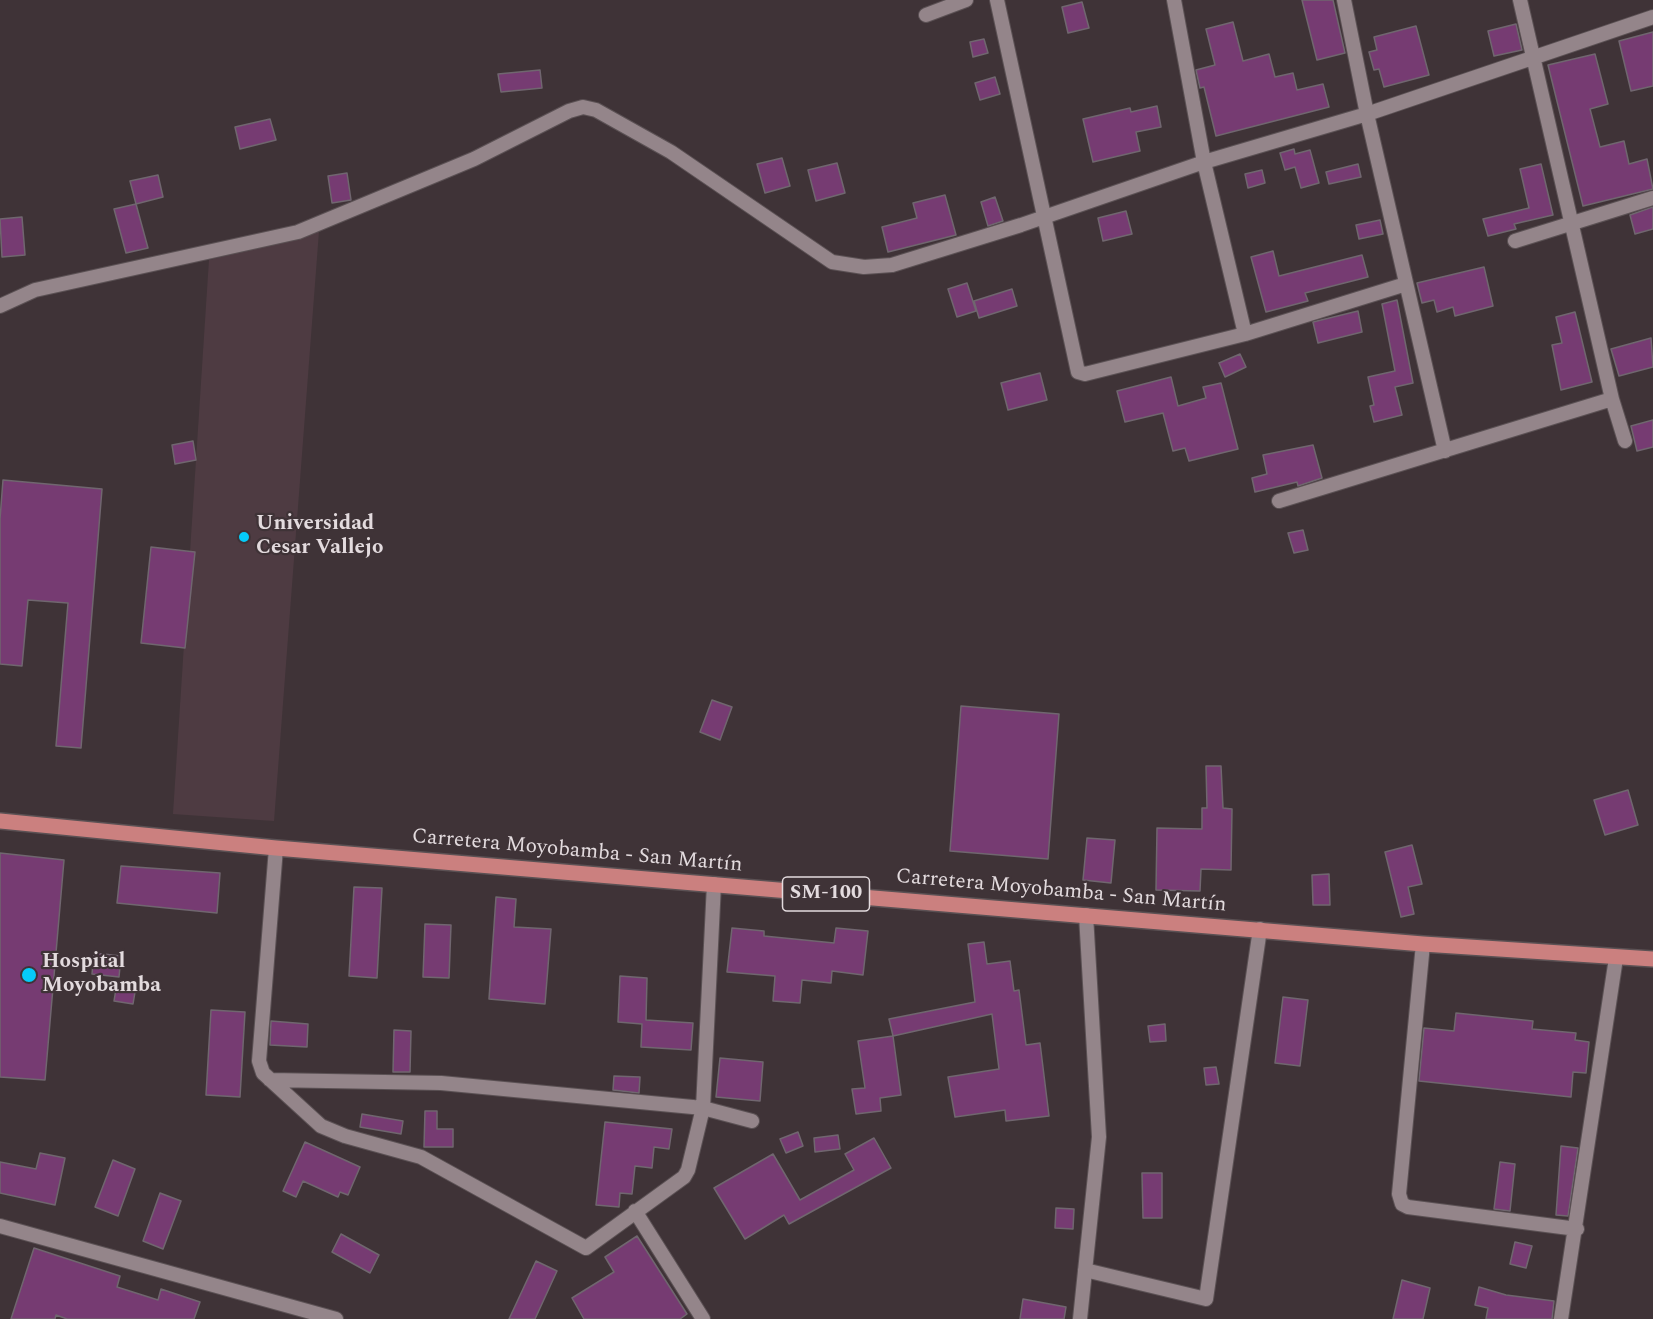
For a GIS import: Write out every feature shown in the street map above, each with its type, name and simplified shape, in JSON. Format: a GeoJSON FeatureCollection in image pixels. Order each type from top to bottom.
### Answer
{"type":"FeatureCollection","features":[{"type":"Feature","properties":{"kind":"main road","name":"Carretera Moyobamba - San Martín"},"geometry":{"type":"LineString","coordinates":[[0,821],[276,848],[1423,944],[1653,959]]}},
{"type":"Feature","properties":{"kind":"street"},"geometry":{"type":"LineString","coordinates":[[926,15],[966,0]]}},
{"type":"Feature","properties":{"kind":"street"},"geometry":{"type":"LineString","coordinates":[[996,0],[1078,372],[1085,374],[1245,334],[1406,284]]}},
{"type":"Feature","properties":{"kind":"street"},"geometry":{"type":"LineString","coordinates":[[1174,0],[1204,162],[1245,334]]}},
{"type":"Feature","properties":{"kind":"street"},"geometry":{"type":"LineString","coordinates":[[1344,0],[1367,114],[1445,451]]}},
{"type":"Feature","properties":{"kind":"street"},"geometry":{"type":"LineString","coordinates":[[1520,0],[1612,399],[1624,441]]}},
{"type":"Feature","properties":{"kind":"street"},"geometry":{"type":"LineString","coordinates":[[0,306],[35,291],[298,232],[474,159],[569,111],[583,107],[596,110],[671,152],[832,262],[864,267],[892,265],[1021,225],[1043,215],[1204,162],[1367,114],[1653,16]]}},
{"type":"Feature","properties":{"kind":"street"},"geometry":{"type":"LineString","coordinates":[[1515,241],[1653,198]]}},
{"type":"Feature","properties":{"kind":"street"},"geometry":{"type":"LineString","coordinates":[[1279,501],[1612,399]]}},
{"type":"Feature","properties":{"kind":"street"},"geometry":{"type":"LineString","coordinates":[[276,848],[259,1061],[262,1073],[321,1126],[345,1136],[421,1157],[582,1247],[591,1246],[686,1174],[703,1108],[714,884]]}},
{"type":"Feature","properties":{"kind":"street"},"geometry":{"type":"LineString","coordinates":[[1080,1319],[1099,1137],[1086,915]]}},
{"type":"Feature","properties":{"kind":"street"},"geometry":{"type":"LineString","coordinates":[[1085,1270],[1206,1299],[1260,929]]}},
{"type":"Feature","properties":{"kind":"street"},"geometry":{"type":"LineString","coordinates":[[1423,944],[1399,1194],[1402,1204],[1408,1207],[1577,1229]]}},
{"type":"Feature","properties":{"kind":"street"},"geometry":{"type":"LineString","coordinates":[[1561,1319],[1577,1229],[1616,958]]}},
{"type":"Feature","properties":{"kind":"street"},"geometry":{"type":"LineString","coordinates":[[270,1080],[441,1083],[703,1108],[752,1121]]}},
{"type":"Feature","properties":{"kind":"street"},"geometry":{"type":"LineString","coordinates":[[635,1211],[703,1319]]}},
{"type":"Feature","properties":{"kind":"street"},"geometry":{"type":"LineString","coordinates":[[0,1226],[336,1319]]}},
{"type":"Feature","properties":{"kind":"shaded area","name":"Universidad Cesar Vallejo"},"geometry":{"type":"Polygon","coordinates":[[[319,231],[274,821],[173,814],[209,260],[319,231]]]}},
{"type":"Feature","properties":{"kind":"building"},"geometry":{"type":"Polygon","coordinates":[[[1302,0],[1333,0],[1345,53],[1317,60],[1302,0]]]}},
{"type":"Feature","properties":{"kind":"building"},"geometry":{"type":"Polygon","coordinates":[[[1082,2],[1089,28],[1068,33],[1062,7],[1082,2]]]}},
{"type":"Feature","properties":{"kind":"building"},"geometry":{"type":"Polygon","coordinates":[[[1233,22],[1243,61],[1269,54],[1275,77],[1293,73],[1297,90],[1323,84],[1329,107],[1216,136],[1204,87],[1200,88],[1196,70],[1215,65],[1206,29],[1233,22]]]}},
{"type":"Feature","properties":{"kind":"building"},"geometry":{"type":"Polygon","coordinates":[[[1516,24],[1522,50],[1494,56],[1488,31],[1516,24]]]}},
{"type":"Feature","properties":{"kind":"building"},"geometry":{"type":"Polygon","coordinates":[[[1416,26],[1429,75],[1384,87],[1379,69],[1374,70],[1369,52],[1377,50],[1374,37],[1416,26]]]}},
{"type":"Feature","properties":{"kind":"building"},"geometry":{"type":"Polygon","coordinates":[[[1653,32],[1653,86],[1631,91],[1619,41],[1653,32]]]}},
{"type":"Feature","properties":{"kind":"building"},"geometry":{"type":"Polygon","coordinates":[[[984,39],[988,53],[973,57],[970,42],[984,39]]]}},
{"type":"Feature","properties":{"kind":"building"},"geometry":{"type":"Polygon","coordinates":[[[1595,54],[1608,104],[1590,109],[1600,147],[1624,141],[1629,164],[1647,159],[1653,189],[1583,206],[1548,65],[1595,54]]]}},
{"type":"Feature","properties":{"kind":"building"},"geometry":{"type":"Polygon","coordinates":[[[540,70],[542,88],[501,92],[498,74],[540,70]]]}},
{"type":"Feature","properties":{"kind":"building"},"geometry":{"type":"Polygon","coordinates":[[[995,77],[1000,94],[980,100],[975,83],[995,77]]]}},
{"type":"Feature","properties":{"kind":"building"},"geometry":{"type":"Polygon","coordinates":[[[1157,106],[1161,127],[1136,132],[1140,151],[1093,162],[1083,119],[1130,108],[1131,112],[1157,106]]]}},
{"type":"Feature","properties":{"kind":"building"},"geometry":{"type":"Polygon","coordinates":[[[270,119],[276,140],[240,149],[235,127],[270,119]]]}},
{"type":"Feature","properties":{"kind":"building"},"geometry":{"type":"Polygon","coordinates":[[[1294,149],[1295,154],[1310,150],[1319,183],[1301,188],[1295,167],[1285,170],[1280,153],[1294,149]]]}},
{"type":"Feature","properties":{"kind":"building"},"geometry":{"type":"Polygon","coordinates":[[[782,158],[790,186],[765,193],[757,164],[782,158]]]}},
{"type":"Feature","properties":{"kind":"building"},"geometry":{"type":"Polygon","coordinates":[[[837,163],[845,193],[816,201],[808,170],[837,163]]]}},
{"type":"Feature","properties":{"kind":"building"},"geometry":{"type":"Polygon","coordinates":[[[1358,164],[1361,177],[1329,184],[1326,172],[1358,164]]]}},
{"type":"Feature","properties":{"kind":"building"},"geometry":{"type":"Polygon","coordinates":[[[1541,164],[1553,215],[1514,224],[1516,229],[1488,236],[1483,219],[1529,208],[1520,169],[1541,164]]]}},
{"type":"Feature","properties":{"kind":"building"},"geometry":{"type":"Polygon","coordinates":[[[1262,170],[1265,183],[1248,188],[1245,174],[1262,170]]]}},
{"type":"Feature","properties":{"kind":"building"},"geometry":{"type":"Polygon","coordinates":[[[347,173],[351,200],[332,203],[328,176],[347,173]]]}},
{"type":"Feature","properties":{"kind":"building"},"geometry":{"type":"Polygon","coordinates":[[[158,175],[163,197],[136,204],[130,181],[158,175]]]}},
{"type":"Feature","properties":{"kind":"building"},"geometry":{"type":"Polygon","coordinates":[[[945,195],[956,235],[888,252],[882,227],[917,218],[913,203],[945,195]]]}},
{"type":"Feature","properties":{"kind":"building"},"geometry":{"type":"Polygon","coordinates":[[[995,197],[1003,221],[988,226],[981,202],[995,197]]]}},
{"type":"Feature","properties":{"kind":"building"},"geometry":{"type":"Polygon","coordinates":[[[136,204],[148,248],[126,253],[114,209],[136,204]]]}},
{"type":"Feature","properties":{"kind":"building"},"geometry":{"type":"Polygon","coordinates":[[[1653,207],[1653,229],[1635,234],[1630,215],[1653,207]]]}},
{"type":"Feature","properties":{"kind":"building"},"geometry":{"type":"Polygon","coordinates":[[[1126,211],[1132,234],[1103,241],[1098,218],[1126,211]]]}},
{"type":"Feature","properties":{"kind":"building"},"geometry":{"type":"Polygon","coordinates":[[[22,217],[25,255],[2,257],[0,219],[22,217]]]}},
{"type":"Feature","properties":{"kind":"building"},"geometry":{"type":"Polygon","coordinates":[[[1380,220],[1383,234],[1359,239],[1356,225],[1380,220]]]}},
{"type":"Feature","properties":{"kind":"building"},"geometry":{"type":"Polygon","coordinates":[[[1273,251],[1279,276],[1362,255],[1368,277],[1305,293],[1308,301],[1266,312],[1251,257],[1273,251]]]}},
{"type":"Feature","properties":{"kind":"building"},"geometry":{"type":"Polygon","coordinates":[[[1484,267],[1493,306],[1455,316],[1453,307],[1437,312],[1434,300],[1422,303],[1417,283],[1484,267]]]}},
{"type":"Feature","properties":{"kind":"building"},"geometry":{"type":"Polygon","coordinates":[[[967,283],[976,311],[957,317],[948,289],[967,283]]]}},
{"type":"Feature","properties":{"kind":"building"},"geometry":{"type":"Polygon","coordinates":[[[1012,289],[1017,306],[979,318],[974,301],[1012,289]]]}},
{"type":"Feature","properties":{"kind":"building"},"geometry":{"type":"Polygon","coordinates":[[[1397,300],[1413,383],[1395,387],[1402,415],[1374,422],[1370,406],[1374,405],[1368,377],[1395,371],[1382,304],[1397,300]]]}},
{"type":"Feature","properties":{"kind":"building"},"geometry":{"type":"Polygon","coordinates":[[[1358,311],[1362,332],[1318,343],[1313,322],[1358,311]]]}},
{"type":"Feature","properties":{"kind":"building"},"geometry":{"type":"Polygon","coordinates":[[[1575,312],[1592,382],[1561,390],[1552,345],[1562,343],[1556,317],[1575,312]]]}},
{"type":"Feature","properties":{"kind":"building"},"geometry":{"type":"Polygon","coordinates":[[[1651,338],[1653,367],[1619,376],[1611,349],[1651,338]]]}},
{"type":"Feature","properties":{"kind":"building"},"geometry":{"type":"Polygon","coordinates":[[[1240,354],[1246,367],[1225,377],[1219,363],[1240,354]]]}},
{"type":"Feature","properties":{"kind":"building"},"geometry":{"type":"Polygon","coordinates":[[[1040,373],[1047,400],[1008,410],[1001,383],[1040,373]]]}},
{"type":"Feature","properties":{"kind":"building"},"geometry":{"type":"Polygon","coordinates":[[[1171,377],[1178,406],[1206,398],[1203,387],[1221,383],[1238,449],[1189,461],[1185,448],[1173,451],[1163,413],[1125,422],[1117,391],[1171,377]]]}},
{"type":"Feature","properties":{"kind":"building"},"geometry":{"type":"Polygon","coordinates":[[[1653,420],[1653,447],[1637,451],[1631,426],[1653,420]]]}},
{"type":"Feature","properties":{"kind":"building"},"geometry":{"type":"Polygon","coordinates":[[[193,441],[196,460],[175,464],[172,445],[193,441]]]}},
{"type":"Feature","properties":{"kind":"building"},"geometry":{"type":"Polygon","coordinates":[[[1313,445],[1322,478],[1298,486],[1297,482],[1255,492],[1252,478],[1267,474],[1263,455],[1313,445]]]}},
{"type":"Feature","properties":{"kind":"building"},"geometry":{"type":"Polygon","coordinates":[[[3,480],[102,489],[81,748],[56,746],[68,603],[28,600],[22,666],[0,664],[0,519],[3,480]]]}},
{"type":"Feature","properties":{"kind":"building"},"geometry":{"type":"Polygon","coordinates":[[[1303,530],[1308,550],[1294,553],[1288,533],[1303,530]]]}},
{"type":"Feature","properties":{"kind":"building"},"geometry":{"type":"Polygon","coordinates":[[[151,547],[195,552],[185,648],[141,643],[151,547]]]}},
{"type":"Feature","properties":{"kind":"building"},"geometry":{"type":"Polygon","coordinates":[[[712,700],[732,707],[720,740],[700,732],[712,700]]]}},
{"type":"Feature","properties":{"kind":"building"},"geometry":{"type":"Polygon","coordinates":[[[961,706],[1059,714],[1048,859],[950,851],[961,706]]]}},
{"type":"Feature","properties":{"kind":"building"},"geometry":{"type":"Polygon","coordinates":[[[1206,766],[1221,766],[1223,808],[1232,809],[1231,870],[1201,869],[1200,891],[1156,890],[1157,828],[1202,829],[1202,808],[1207,808],[1206,766]]]}},
{"type":"Feature","properties":{"kind":"building"},"geometry":{"type":"Polygon","coordinates":[[[1628,790],[1638,825],[1605,835],[1594,800],[1628,790]]]}},
{"type":"Feature","properties":{"kind":"building"},"geometry":{"type":"Polygon","coordinates":[[[1087,838],[1115,840],[1111,883],[1083,880],[1087,838]]]}},
{"type":"Feature","properties":{"kind":"building"},"geometry":{"type":"Polygon","coordinates":[[[1412,845],[1422,884],[1408,887],[1414,914],[1401,917],[1385,852],[1412,845]]]}},
{"type":"Feature","properties":{"kind":"building","name":"Hospital Moyobamba"},"geometry":{"type":"Polygon","coordinates":[[[0,853],[64,860],[45,1080],[0,1077],[0,853]]]}},
{"type":"Feature","properties":{"kind":"building"},"geometry":{"type":"Polygon","coordinates":[[[121,866],[220,873],[217,913],[117,903],[121,866]]]}},
{"type":"Feature","properties":{"kind":"building"},"geometry":{"type":"Polygon","coordinates":[[[1329,874],[1330,905],[1313,905],[1312,875],[1329,874]]]}},
{"type":"Feature","properties":{"kind":"building"},"geometry":{"type":"Polygon","coordinates":[[[354,887],[382,888],[377,978],[349,976],[354,887]]]}},
{"type":"Feature","properties":{"kind":"building"},"geometry":{"type":"Polygon","coordinates":[[[496,897],[516,899],[514,927],[551,929],[545,1004],[489,999],[496,897]]]}},
{"type":"Feature","properties":{"kind":"building"},"geometry":{"type":"Polygon","coordinates":[[[425,924],[451,925],[449,978],[423,977],[425,924]]]}},
{"type":"Feature","properties":{"kind":"building"},"geometry":{"type":"Polygon","coordinates":[[[732,928],[764,931],[764,936],[834,943],[836,928],[868,931],[863,975],[832,971],[831,983],[802,980],[800,1003],[773,1001],[775,976],[727,972],[732,928]]]}},
{"type":"Feature","properties":{"kind":"building"},"geometry":{"type":"Polygon","coordinates":[[[984,942],[987,964],[1010,961],[1014,991],[1019,990],[1026,1045],[1040,1043],[1049,1116],[1006,1121],[1005,1110],[955,1117],[948,1077],[999,1069],[992,1014],[893,1036],[889,1019],[975,1002],[968,944],[984,942]]]}},
{"type":"Feature","properties":{"kind":"building"},"geometry":{"type":"Polygon","coordinates":[[[94,953],[121,956],[119,977],[92,974],[94,953]]]}},
{"type":"Feature","properties":{"kind":"building"},"geometry":{"type":"Polygon","coordinates":[[[620,976],[647,978],[646,1020],[693,1023],[691,1050],[641,1047],[642,1024],[618,1022],[620,976]]]}},
{"type":"Feature","properties":{"kind":"building"},"geometry":{"type":"Polygon","coordinates":[[[117,983],[136,986],[133,1004],[114,1001],[117,983]]]}},
{"type":"Feature","properties":{"kind":"building"},"geometry":{"type":"Polygon","coordinates":[[[1283,997],[1308,1000],[1300,1066],[1275,1063],[1283,997]]]}},
{"type":"Feature","properties":{"kind":"building"},"geometry":{"type":"Polygon","coordinates":[[[211,1010],[245,1012],[240,1097],[206,1095],[211,1010]]]}},
{"type":"Feature","properties":{"kind":"building"},"geometry":{"type":"Polygon","coordinates":[[[1456,1013],[1533,1021],[1532,1029],[1576,1033],[1575,1040],[1589,1042],[1586,1073],[1573,1072],[1571,1097],[1419,1081],[1424,1028],[1454,1031],[1456,1013]]]}},
{"type":"Feature","properties":{"kind":"building"},"geometry":{"type":"Polygon","coordinates":[[[271,1021],[308,1024],[307,1047],[270,1045],[271,1021]]]}},
{"type":"Feature","properties":{"kind":"building"},"geometry":{"type":"Polygon","coordinates":[[[1165,1024],[1166,1041],[1150,1042],[1148,1026],[1165,1024]]]}},
{"type":"Feature","properties":{"kind":"building"},"geometry":{"type":"Polygon","coordinates":[[[394,1030],[411,1031],[410,1072],[393,1072],[394,1030]]]}},
{"type":"Feature","properties":{"kind":"building"},"geometry":{"type":"Polygon","coordinates":[[[893,1036],[901,1095],[880,1098],[881,1111],[856,1114],[852,1089],[865,1088],[858,1041],[893,1036]]]}},
{"type":"Feature","properties":{"kind":"building"},"geometry":{"type":"Polygon","coordinates":[[[720,1058],[763,1062],[760,1101],[716,1097],[720,1058]]]}},
{"type":"Feature","properties":{"kind":"building"},"geometry":{"type":"Polygon","coordinates":[[[1216,1067],[1219,1084],[1206,1085],[1204,1068],[1216,1067]]]}},
{"type":"Feature","properties":{"kind":"building"},"geometry":{"type":"Polygon","coordinates":[[[614,1076],[640,1077],[639,1093],[613,1090],[614,1076]]]}},
{"type":"Feature","properties":{"kind":"building"},"geometry":{"type":"Polygon","coordinates":[[[425,1111],[437,1111],[437,1129],[453,1129],[453,1147],[424,1147],[425,1111]]]}},
{"type":"Feature","properties":{"kind":"building"},"geometry":{"type":"Polygon","coordinates":[[[362,1114],[403,1121],[401,1134],[360,1127],[362,1114]]]}},
{"type":"Feature","properties":{"kind":"building"},"geometry":{"type":"Polygon","coordinates":[[[605,1122],[672,1129],[669,1149],[654,1147],[652,1168],[635,1166],[632,1194],[620,1193],[619,1207],[596,1205],[605,1122]]]}},
{"type":"Feature","properties":{"kind":"building"},"geometry":{"type":"Polygon","coordinates":[[[798,1132],[803,1146],[786,1153],[780,1139],[798,1132]]]}},
{"type":"Feature","properties":{"kind":"building"},"geometry":{"type":"Polygon","coordinates":[[[838,1135],[840,1149],[815,1152],[814,1138],[838,1135]]]}},
{"type":"Feature","properties":{"kind":"building"},"geometry":{"type":"Polygon","coordinates":[[[874,1138],[891,1168],[789,1224],[784,1215],[745,1239],[714,1188],[773,1154],[800,1200],[854,1170],[845,1154],[874,1138]]]}},
{"type":"Feature","properties":{"kind":"building"},"geometry":{"type":"Polygon","coordinates":[[[305,1142],[360,1167],[348,1195],[340,1192],[338,1197],[303,1181],[296,1197],[283,1191],[305,1142]]]}},
{"type":"Feature","properties":{"kind":"building"},"geometry":{"type":"Polygon","coordinates":[[[1561,1146],[1578,1148],[1568,1216],[1556,1215],[1561,1146]]]}},
{"type":"Feature","properties":{"kind":"building"},"geometry":{"type":"Polygon","coordinates":[[[40,1153],[65,1158],[55,1205],[0,1193],[0,1162],[36,1169],[40,1153]]]}},
{"type":"Feature","properties":{"kind":"building"},"geometry":{"type":"Polygon","coordinates":[[[113,1160],[135,1169],[118,1216],[95,1207],[113,1160]]]}},
{"type":"Feature","properties":{"kind":"building"},"geometry":{"type":"Polygon","coordinates":[[[1500,1162],[1515,1164],[1510,1211],[1494,1209],[1500,1162]]]}},
{"type":"Feature","properties":{"kind":"building"},"geometry":{"type":"Polygon","coordinates":[[[1142,1173],[1162,1173],[1162,1218],[1143,1218],[1142,1173]]]}},
{"type":"Feature","properties":{"kind":"building"},"geometry":{"type":"Polygon","coordinates":[[[160,1193],[181,1201],[163,1249],[143,1241],[160,1193]]]}},
{"type":"Feature","properties":{"kind":"building"},"geometry":{"type":"Polygon","coordinates":[[[1056,1208],[1074,1209],[1073,1229],[1055,1228],[1056,1208]]]}},
{"type":"Feature","properties":{"kind":"building"},"geometry":{"type":"Polygon","coordinates":[[[341,1234],[379,1255],[370,1273],[332,1252],[341,1234]]]}},
{"type":"Feature","properties":{"kind":"building"},"geometry":{"type":"Polygon","coordinates":[[[637,1236],[687,1314],[680,1319],[584,1319],[572,1298],[614,1272],[605,1257],[637,1236]]]}},
{"type":"Feature","properties":{"kind":"building"},"geometry":{"type":"Polygon","coordinates":[[[1515,1242],[1532,1246],[1526,1268],[1510,1264],[1515,1242]]]}},
{"type":"Feature","properties":{"kind":"building"},"geometry":{"type":"Polygon","coordinates":[[[34,1248],[120,1276],[117,1287],[158,1300],[161,1289],[200,1302],[194,1319],[67,1319],[56,1315],[55,1319],[11,1319],[34,1248]]]}},
{"type":"Feature","properties":{"kind":"building"},"geometry":{"type":"Polygon","coordinates":[[[536,1261],[557,1271],[535,1319],[509,1319],[536,1261]]]}},
{"type":"Feature","properties":{"kind":"building"},"geometry":{"type":"Polygon","coordinates":[[[1402,1280],[1430,1288],[1423,1319],[1393,1319],[1402,1280]]]}},
{"type":"Feature","properties":{"kind":"building"},"geometry":{"type":"Polygon","coordinates":[[[1479,1287],[1506,1295],[1554,1301],[1552,1319],[1486,1319],[1488,1308],[1475,1305],[1479,1287]]]}},
{"type":"Feature","properties":{"kind":"building"},"geometry":{"type":"Polygon","coordinates":[[[1023,1299],[1066,1307],[1064,1319],[1020,1319],[1023,1299]]]}},
{"type":"Feature","properties":{"kind":"place","name":"Universidad Cesar Vallejo"},"geometry":{"type":"Point","coordinates":[244,537]}},
{"type":"Feature","properties":{"kind":"place","name":"Hospital Moyobamba"},"geometry":{"type":"Point","coordinates":[29,975]}}]}
